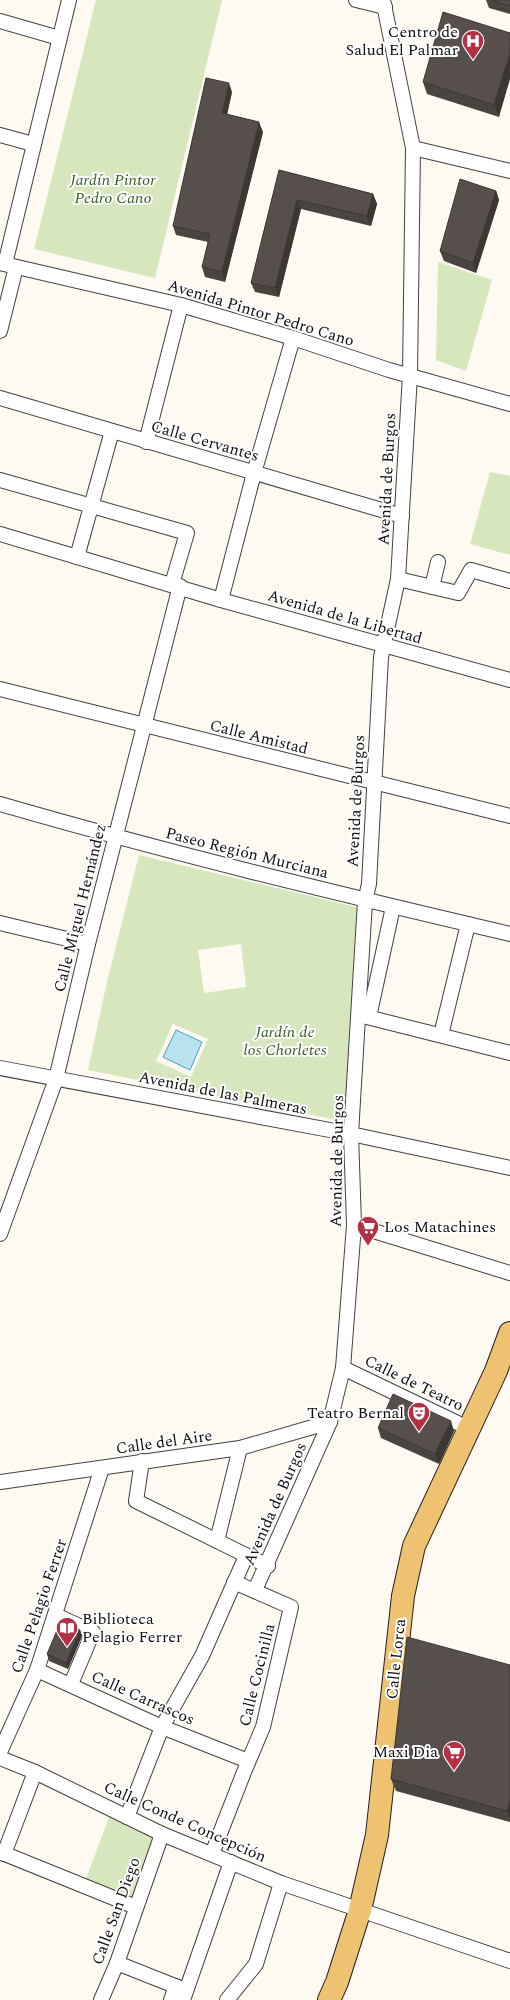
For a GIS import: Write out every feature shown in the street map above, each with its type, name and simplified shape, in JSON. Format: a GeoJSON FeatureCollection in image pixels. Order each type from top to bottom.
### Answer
{"type":"FeatureCollection","features":[{"type":"Feature","properties":{"kind":"main road","name":"Calle Lorca"},"geometry":{"type":"LineString","coordinates":[[329,2000],[337,1982],[360,1910],[377,1836],[403,1596],[414,1546],[448,1472],[470,1429],[496,1371],[510,1333]]}},
{"type":"Feature","properties":{"kind":"street"},"geometry":{"type":"LineString","coordinates":[[0,331],[7,265],[33,144],[69,0]]}},
{"type":"Feature","properties":{"kind":"street"},"geometry":{"type":"LineString","coordinates":[[356,0],[384,4]]}},
{"type":"Feature","properties":{"kind":"street","name":"Avenida de Burgos"},"geometry":{"type":"LineString","coordinates":[[255,1590],[268,1566],[330,1422],[343,1368],[354,1225],[351,1134],[364,1016],[365,901],[369,884],[380,658],[398,580],[410,375],[413,148],[384,4]]}},
{"type":"Feature","properties":{"kind":"street"},"geometry":{"type":"LineString","coordinates":[[0,21],[59,38]]}},
{"type":"Feature","properties":{"kind":"street"},"geometry":{"type":"LineString","coordinates":[[0,135],[33,144]]}},
{"type":"Feature","properties":{"kind":"street"},"geometry":{"type":"LineString","coordinates":[[413,148],[510,171]]}},
{"type":"Feature","properties":{"kind":"street","name":"Avenida Pintor Pedro Cano"},"geometry":{"type":"LineString","coordinates":[[7,265],[181,305],[510,404]]}},
{"type":"Feature","properties":{"kind":"street"},"geometry":{"type":"LineString","coordinates":[[146,442],[181,305]]}},
{"type":"Feature","properties":{"kind":"street"},"geometry":{"type":"LineString","coordinates":[[222,600],[254,473],[293,338]]}},
{"type":"Feature","properties":{"kind":"street","name":"Calle Cervantes"},"geometry":{"type":"LineString","coordinates":[[0,398],[402,516]]}},
{"type":"Feature","properties":{"kind":"street"},"geometry":{"type":"LineString","coordinates":[[77,557],[112,431]]}},
{"type":"Feature","properties":{"kind":"street"},"geometry":{"type":"LineString","coordinates":[[0,480],[187,533],[176,585]]}},
{"type":"Feature","properties":{"kind":"street","name":"Avenida de la Libertad"},"geometry":{"type":"LineString","coordinates":[[0,534],[176,585],[222,600],[510,680]]}},
{"type":"Feature","properties":{"kind":"street"},"geometry":{"type":"LineString","coordinates":[[432,587],[438,562]]}},
{"type":"Feature","properties":{"kind":"street"},"geometry":{"type":"LineString","coordinates":[[398,580],[458,594],[471,570],[510,580]]}},
{"type":"Feature","properties":{"kind":"street","name":"Calle Miguel Hernández"},"geometry":{"type":"LineString","coordinates":[[0,1234],[56,1079],[88,944],[143,726],[176,585]]}},
{"type":"Feature","properties":{"kind":"street","name":"Calle Amistad"},"geometry":{"type":"LineString","coordinates":[[0,689],[143,726],[510,816]]}},
{"type":"Feature","properties":{"kind":"street","name":"Paseo Región Murciana"},"geometry":{"type":"LineString","coordinates":[[0,804],[115,837],[365,901],[510,934]]}},
{"type":"Feature","properties":{"kind":"street"},"geometry":{"type":"LineString","coordinates":[[393,907],[364,1016],[510,1053]]}},
{"type":"Feature","properties":{"kind":"street"},"geometry":{"type":"LineString","coordinates":[[0,923],[88,944]]}},
{"type":"Feature","properties":{"kind":"street"},"geometry":{"type":"LineString","coordinates":[[441,1035],[468,924]]}},
{"type":"Feature","properties":{"kind":"street","name":"Avenida de las Palmeras"},"geometry":{"type":"LineString","coordinates":[[0,1068],[351,1134],[510,1168]]}},
{"type":"Feature","properties":{"kind":"street"},"geometry":{"type":"LineString","coordinates":[[354,1225],[510,1273]]}},
{"type":"Feature","properties":{"kind":"street","name":"Calle de Teatro"},"geometry":{"type":"LineString","coordinates":[[343,1368],[470,1429]]}},
{"type":"Feature","properties":{"kind":"street","name":"Calle del Aire"},"geometry":{"type":"LineString","coordinates":[[0,1482],[240,1448],[330,1422]]}},
{"type":"Feature","properties":{"kind":"street"},"geometry":{"type":"LineString","coordinates":[[217,1541],[240,1448]]}},
{"type":"Feature","properties":{"kind":"street"},"geometry":{"type":"LineString","coordinates":[[142,1461],[136,1501],[268,1566]]}},
{"type":"Feature","properties":{"kind":"street","name":"Calle Pelagio Ferrer"},"geometry":{"type":"LineString","coordinates":[[0,1752],[37,1670],[102,1468]]}},
{"type":"Feature","properties":{"kind":"street"},"geometry":{"type":"LineString","coordinates":[[127,1817],[162,1727],[202,1656],[246,1556]]}},
{"type":"Feature","properties":{"kind":"street","name":"Calle Cocinilla"},"geometry":{"type":"LineString","coordinates":[[212,1854],[248,1761],[263,1727],[291,1607],[234,1582]]}},
{"type":"Feature","properties":{"kind":"street","name":"Calle Carrascos"},"geometry":{"type":"LineString","coordinates":[[55,1615],[93,1632],[71,1684],[162,1727],[248,1761]]}},
{"type":"Feature","properties":{"kind":"street"},"geometry":{"type":"LineString","coordinates":[[37,1670],[71,1684]]}},
{"type":"Feature","properties":{"kind":"street","name":"Calle Conde Concepción"},"geometry":{"type":"LineString","coordinates":[[0,1758],[35,1772],[162,1834],[281,1883],[510,1961]]}},
{"type":"Feature","properties":{"kind":"street"},"geometry":{"type":"LineString","coordinates":[[35,1772],[2,1853],[136,1907]]}},
{"type":"Feature","properties":{"kind":"street","name":"Calle San Diego"},"geometry":{"type":"LineString","coordinates":[[101,2000],[117,1963],[162,1834]]}},
{"type":"Feature","properties":{"kind":"street"},"geometry":{"type":"LineString","coordinates":[[171,2000],[181,1992],[230,1862]]}},
{"type":"Feature","properties":{"kind":"street"},"geometry":{"type":"LineString","coordinates":[[227,2000],[256,1964],[281,1883]]}},
{"type":"Feature","properties":{"kind":"street"},"geometry":{"type":"LineString","coordinates":[[117,1963],[181,1992]]}},
{"type":"Feature","properties":{"kind":"green space","name":"Jardín Pintor Pedro Cano"},"geometry":{"type":"Polygon","coordinates":[[[96,0],[222,0],[155,278],[34,249],[96,0]]]}},
{"type":"Feature","properties":{"kind":"green space"},"geometry":{"type":"Polygon","coordinates":[[[438,262],[492,280],[466,371],[436,360],[438,262]]]}},
{"type":"Feature","properties":{"kind":"green space"},"geometry":{"type":"Polygon","coordinates":[[[490,472],[510,476],[510,555],[470,544],[490,472]]]}},
{"type":"Feature","properties":{"kind":"green space","name":"Jardín de los Chorletes"},"geometry":{"type":"Polygon","coordinates":[[[139,855],[360,908],[347,1122],[88,1070],[107,982],[139,855]],[[241,944],[198,950],[204,993],[246,987],[241,944]],[[173,1024],[156,1061],[191,1077],[208,1039],[173,1024]]]}},
{"type":"Feature","properties":{"kind":"green space"},"geometry":{"type":"Polygon","coordinates":[[[110,1815],[154,1835],[132,1897],[86,1879],[110,1815]]]}},
{"type":"Feature","properties":{"kind":"water"},"geometry":{"type":"Polygon","coordinates":[[[176,1030],[202,1042],[190,1070],[163,1057],[176,1030]]]}},
{"type":"Feature","properties":{"kind":"building"},"geometry":{"type":"Polygon","coordinates":[[[491,0],[510,0],[510,6],[491,0]]]}},
{"type":"Feature","properties":{"kind":"building","name":"Centro de Salud El Palmar"},"geometry":{"type":"Polygon","coordinates":[[[443,12],[510,33],[510,53],[494,105],[423,82],[443,12]]]}},
{"type":"Feature","properties":{"kind":"building"},"geometry":{"type":"Polygon","coordinates":[[[206,78],[229,83],[222,113],[259,122],[222,272],[202,267],[210,234],[173,226],[206,78]]]}},
{"type":"Feature","properties":{"kind":"building"},"geometry":{"type":"Polygon","coordinates":[[[279,170],[373,194],[367,216],[297,200],[275,288],[251,283],[279,170]]]}},
{"type":"Feature","properties":{"kind":"building"},"geometry":{"type":"Polygon","coordinates":[[[460,179],[496,191],[473,263],[440,251],[460,179]]]}},
{"type":"Feature","properties":{"kind":"building","name":"Teatro Bernal"},"geometry":{"type":"Polygon","coordinates":[[[393,1394],[451,1421],[435,1454],[378,1428],[393,1394]]]}},
{"type":"Feature","properties":{"kind":"building","name":"Biblioteca Pelagio Ferrer"},"geometry":{"type":"Polygon","coordinates":[[[61,1621],[80,1630],[66,1663],[47,1654],[61,1621]]]}},
{"type":"Feature","properties":{"kind":"building"},"geometry":{"type":"Polygon","coordinates":[[[407,1637],[510,1665],[510,1801],[507,1811],[391,1779],[407,1637]]]}},
{"type":"Feature","properties":{"kind":"place","name":"Centro de Salud El Palmar"},"geometry":{"type":"Point","coordinates":[473,60]}},
{"type":"Feature","properties":{"kind":"place","name":"Los Matachines"},"geometry":{"type":"Point","coordinates":[368,1246]}},
{"type":"Feature","properties":{"kind":"place","name":"Teatro Bernal"},"geometry":{"type":"Point","coordinates":[419,1432]}},
{"type":"Feature","properties":{"kind":"place","name":"Biblioteca Pelagio Ferrer"},"geometry":{"type":"Point","coordinates":[67,1648]}},
{"type":"Feature","properties":{"kind":"place","name":"Maxi Dia"},"geometry":{"type":"Point","coordinates":[454,1772]}}]}
